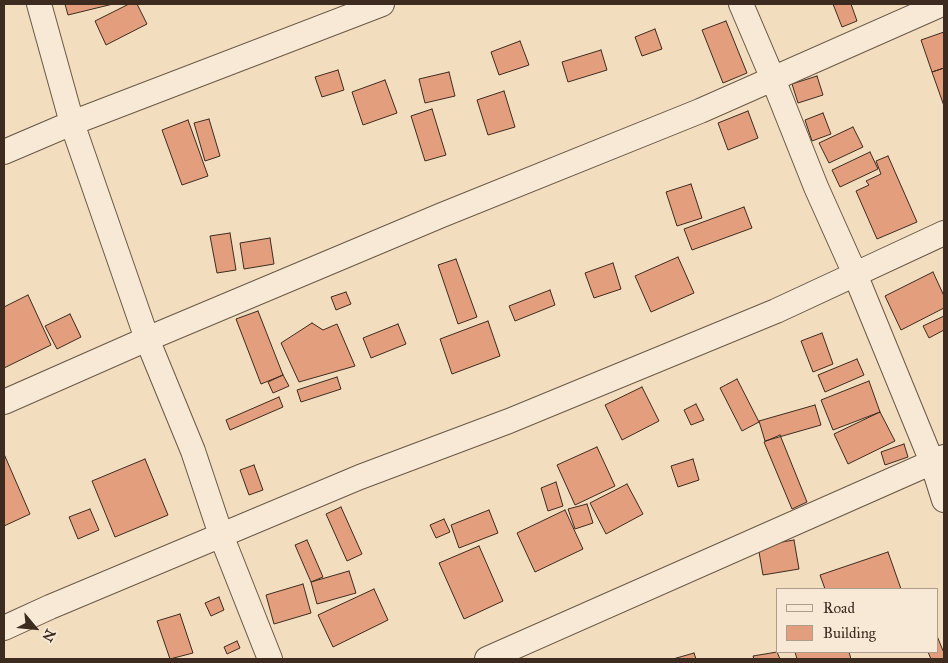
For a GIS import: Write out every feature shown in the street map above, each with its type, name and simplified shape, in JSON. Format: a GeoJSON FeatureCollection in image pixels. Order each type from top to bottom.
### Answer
{"type":"FeatureCollection","features":[{"type":"Feature","properties":{"kind":"street"},"geometry":{"type":"LineString","coordinates":[[39,4],[72,123],[147,339],[193,451],[221,535],[270,659]]}},
{"type":"Feature","properties":{"kind":"street"},"geometry":{"type":"LineString","coordinates":[[4,152],[72,123],[382,4]]}},
{"type":"Feature","properties":{"kind":"street"},"geometry":{"type":"LineString","coordinates":[[740,4],[773,79],[816,187],[855,274],[893,371],[938,460],[944,500]]}},
{"type":"Feature","properties":{"kind":"street"},"geometry":{"type":"LineString","coordinates":[[4,402],[147,339],[442,215],[691,114],[942,4]]}},
{"type":"Feature","properties":{"kind":"street"},"geometry":{"type":"LineString","coordinates":[[4,628],[360,477],[509,422],[776,311],[944,233]]}},
{"type":"Feature","properties":{"kind":"street"},"geometry":{"type":"LineString","coordinates":[[487,659],[938,460]]}},
{"type":"Feature","properties":{"kind":"building"},"geometry":{"type":"Polygon","coordinates":[[[65,4],[113,4],[68,15],[65,4]]]}},
{"type":"Feature","properties":{"kind":"building"},"geometry":{"type":"Polygon","coordinates":[[[129,4],[137,4],[147,24],[106,45],[95,21],[129,4]]]}},
{"type":"Feature","properties":{"kind":"building"},"geometry":{"type":"Polygon","coordinates":[[[833,4],[851,4],[857,21],[842,27],[833,4]]]}},
{"type":"Feature","properties":{"kind":"building"},"geometry":{"type":"Polygon","coordinates":[[[726,21],[747,73],[723,83],[702,30],[726,21]]]}},
{"type":"Feature","properties":{"kind":"building"},"geometry":{"type":"Polygon","coordinates":[[[655,29],[662,49],[642,56],[635,37],[655,29]]]}},
{"type":"Feature","properties":{"kind":"building"},"geometry":{"type":"Polygon","coordinates":[[[944,32],[944,68],[932,72],[921,40],[944,32]]]}},
{"type":"Feature","properties":{"kind":"building"},"geometry":{"type":"Polygon","coordinates":[[[520,41],[529,65],[499,75],[491,52],[520,41]]]}},
{"type":"Feature","properties":{"kind":"building"},"geometry":{"type":"Polygon","coordinates":[[[601,50],[607,70],[568,82],[562,62],[601,50]]]}},
{"type":"Feature","properties":{"kind":"building"},"geometry":{"type":"Polygon","coordinates":[[[944,68],[944,106],[932,72],[944,68]]]}},
{"type":"Feature","properties":{"kind":"building"},"geometry":{"type":"Polygon","coordinates":[[[338,70],[344,90],[322,97],[315,77],[338,70]]]}},
{"type":"Feature","properties":{"kind":"building"},"geometry":{"type":"Polygon","coordinates":[[[449,72],[455,96],[425,103],[419,79],[449,72]]]}},
{"type":"Feature","properties":{"kind":"building"},"geometry":{"type":"Polygon","coordinates":[[[817,76],[823,95],[798,103],[792,84],[817,76]]]}},
{"type":"Feature","properties":{"kind":"building"},"geometry":{"type":"Polygon","coordinates":[[[385,80],[397,113],[363,125],[352,92],[385,80]]]}},
{"type":"Feature","properties":{"kind":"building"},"geometry":{"type":"Polygon","coordinates":[[[504,91],[515,127],[488,135],[477,100],[504,91]]]}},
{"type":"Feature","properties":{"kind":"building"},"geometry":{"type":"Polygon","coordinates":[[[432,109],[446,155],[425,161],[411,116],[432,109]]]}},
{"type":"Feature","properties":{"kind":"building"},"geometry":{"type":"Polygon","coordinates":[[[748,111],[758,138],[728,150],[718,123],[748,111]]]}},
{"type":"Feature","properties":{"kind":"building"},"geometry":{"type":"Polygon","coordinates":[[[823,113],[831,134],[812,141],[805,120],[823,113]]]}},
{"type":"Feature","properties":{"kind":"building"},"geometry":{"type":"Polygon","coordinates":[[[209,119],[220,156],[205,161],[194,123],[209,119]]]}},
{"type":"Feature","properties":{"kind":"building"},"geometry":{"type":"Polygon","coordinates":[[[188,120],[208,176],[182,185],[162,130],[188,120]]]}},
{"type":"Feature","properties":{"kind":"building"},"geometry":{"type":"Polygon","coordinates":[[[853,127],[863,147],[829,163],[819,143],[853,127]]]}},
{"type":"Feature","properties":{"kind":"building"},"geometry":{"type":"Polygon","coordinates":[[[870,152],[878,169],[840,187],[832,170],[870,152]]]}},
{"type":"Feature","properties":{"kind":"building"},"geometry":{"type":"Polygon","coordinates":[[[888,156],[917,222],[877,239],[856,191],[869,185],[866,181],[881,174],[876,161],[888,156]]]}},
{"type":"Feature","properties":{"kind":"building"},"geometry":{"type":"Polygon","coordinates":[[[691,184],[702,218],[677,226],[666,192],[691,184]]]}},
{"type":"Feature","properties":{"kind":"building"},"geometry":{"type":"Polygon","coordinates":[[[744,207],[752,228],[692,250],[684,229],[744,207]]]}},
{"type":"Feature","properties":{"kind":"building"},"geometry":{"type":"Polygon","coordinates":[[[230,233],[236,270],[217,273],[210,236],[230,233]]]}},
{"type":"Feature","properties":{"kind":"building"},"geometry":{"type":"Polygon","coordinates":[[[270,238],[274,264],[244,269],[240,243],[270,238]]]}},
{"type":"Feature","properties":{"kind":"building"},"geometry":{"type":"Polygon","coordinates":[[[678,257],[694,293],[651,312],[635,276],[678,257]]]}},
{"type":"Feature","properties":{"kind":"building"},"geometry":{"type":"Polygon","coordinates":[[[456,259],[477,317],[458,324],[438,265],[456,259]]]}},
{"type":"Feature","properties":{"kind":"building"},"geometry":{"type":"Polygon","coordinates":[[[613,263],[621,289],[594,298],[585,273],[613,263]]]}},
{"type":"Feature","properties":{"kind":"building"},"geometry":{"type":"Polygon","coordinates":[[[933,272],[944,296],[944,308],[901,330],[885,296],[933,272]]]}},
{"type":"Feature","properties":{"kind":"building"},"geometry":{"type":"Polygon","coordinates":[[[550,290],[555,305],[515,321],[509,306],[550,290]]]}},
{"type":"Feature","properties":{"kind":"building"},"geometry":{"type":"Polygon","coordinates":[[[346,292],[351,304],[336,310],[331,297],[346,292]]]}},
{"type":"Feature","properties":{"kind":"building"},"geometry":{"type":"Polygon","coordinates":[[[28,295],[51,345],[4,368],[4,307],[28,295]]]}},
{"type":"Feature","properties":{"kind":"building"},"geometry":{"type":"Polygon","coordinates":[[[258,311],[283,375],[261,384],[236,319],[258,311]]]}},
{"type":"Feature","properties":{"kind":"building"},"geometry":{"type":"Polygon","coordinates":[[[70,314],[81,337],[57,349],[45,326],[70,314]]]}},
{"type":"Feature","properties":{"kind":"building"},"geometry":{"type":"Polygon","coordinates":[[[944,316],[944,330],[929,338],[923,326],[944,316]]]}},
{"type":"Feature","properties":{"kind":"building"},"geometry":{"type":"Polygon","coordinates":[[[488,321],[500,356],[452,374],[440,339],[488,321]]]}},
{"type":"Feature","properties":{"kind":"building"},"geometry":{"type":"Polygon","coordinates":[[[312,323],[323,330],[337,324],[355,366],[299,382],[281,343],[312,323]]]}},
{"type":"Feature","properties":{"kind":"building"},"geometry":{"type":"Polygon","coordinates":[[[398,324],[406,344],[371,358],[363,338],[398,324]]]}},
{"type":"Feature","properties":{"kind":"building"},"geometry":{"type":"Polygon","coordinates":[[[822,333],[833,364],[813,372],[801,341],[822,333]]]}},
{"type":"Feature","properties":{"kind":"building"},"geometry":{"type":"Polygon","coordinates":[[[857,359],[864,375],[825,392],[818,375],[857,359]]]}},
{"type":"Feature","properties":{"kind":"building"},"geometry":{"type":"Polygon","coordinates":[[[283,375],[289,386],[273,393],[268,382],[283,375]]]}},
{"type":"Feature","properties":{"kind":"building"},"geometry":{"type":"Polygon","coordinates":[[[337,377],[341,389],[301,402],[297,390],[337,377]]]}},
{"type":"Feature","properties":{"kind":"building"},"geometry":{"type":"Polygon","coordinates":[[[737,379],[759,422],[742,431],[720,388],[737,379]]]}},
{"type":"Feature","properties":{"kind":"building"},"geometry":{"type":"Polygon","coordinates":[[[869,381],[880,412],[833,430],[821,400],[869,381]]]}},
{"type":"Feature","properties":{"kind":"building"},"geometry":{"type":"Polygon","coordinates":[[[642,387],[659,421],[622,440],[605,405],[642,387]]]}},
{"type":"Feature","properties":{"kind":"building"},"geometry":{"type":"Polygon","coordinates":[[[279,397],[283,407],[230,430],[226,420],[279,397]]]}},
{"type":"Feature","properties":{"kind":"building"},"geometry":{"type":"Polygon","coordinates":[[[696,404],[704,420],[691,425],[684,410],[696,404]]]}},
{"type":"Feature","properties":{"kind":"building"},"geometry":{"type":"Polygon","coordinates":[[[815,405],[821,425],[765,441],[759,421],[815,405]]]}},
{"type":"Feature","properties":{"kind":"building"},"geometry":{"type":"Polygon","coordinates":[[[880,412],[895,441],[848,464],[834,434],[880,412]]]}},
{"type":"Feature","properties":{"kind":"building"},"geometry":{"type":"Polygon","coordinates":[[[780,435],[807,502],[792,509],[764,442],[780,435]]]}},
{"type":"Feature","properties":{"kind":"building"},"geometry":{"type":"Polygon","coordinates":[[[904,444],[908,457],[885,465],[881,452],[904,444]]]}},
{"type":"Feature","properties":{"kind":"building"},"geometry":{"type":"Polygon","coordinates":[[[597,447],[615,486],[575,505],[557,465],[597,447]]]}},
{"type":"Feature","properties":{"kind":"building"},"geometry":{"type":"Polygon","coordinates":[[[4,454],[30,514],[4,526],[4,454]]]}},
{"type":"Feature","properties":{"kind":"building"},"geometry":{"type":"Polygon","coordinates":[[[145,459],[168,515],[115,537],[92,481],[145,459]]]}},
{"type":"Feature","properties":{"kind":"building"},"geometry":{"type":"Polygon","coordinates":[[[693,459],[699,480],[678,487],[671,466],[693,459]]]}},
{"type":"Feature","properties":{"kind":"building"},"geometry":{"type":"Polygon","coordinates":[[[254,465],[263,490],[249,495],[240,470],[254,465]]]}},
{"type":"Feature","properties":{"kind":"building"},"geometry":{"type":"Polygon","coordinates":[[[556,482],[563,506],[548,511],[541,488],[556,482]]]}},
{"type":"Feature","properties":{"kind":"building"},"geometry":{"type":"Polygon","coordinates":[[[627,484],[643,514],[606,534],[590,503],[627,484]]]}},
{"type":"Feature","properties":{"kind":"building"},"geometry":{"type":"Polygon","coordinates":[[[587,504],[593,523],[575,529],[568,509],[587,504]]]}},
{"type":"Feature","properties":{"kind":"building"},"geometry":{"type":"Polygon","coordinates":[[[341,507],[362,554],[347,561],[326,514],[341,507]]]}},
{"type":"Feature","properties":{"kind":"building"},"geometry":{"type":"Polygon","coordinates":[[[90,509],[99,530],[78,539],[69,517],[90,509]]]}},
{"type":"Feature","properties":{"kind":"building"},"geometry":{"type":"Polygon","coordinates":[[[489,510],[498,533],[459,548],[451,525],[489,510]]]}},
{"type":"Feature","properties":{"kind":"building"},"geometry":{"type":"Polygon","coordinates":[[[565,510],[583,549],[535,572],[517,533],[565,510]]]}},
{"type":"Feature","properties":{"kind":"building"},"geometry":{"type":"Polygon","coordinates":[[[444,519],[450,532],[436,538],[430,525],[444,519]]]}},
{"type":"Feature","properties":{"kind":"building"},"geometry":{"type":"Polygon","coordinates":[[[307,540],[323,577],[311,582],[295,545],[307,540]]]}},
{"type":"Feature","properties":{"kind":"building"},"geometry":{"type":"Polygon","coordinates":[[[794,540],[799,569],[763,575],[758,546],[794,540]]]}},
{"type":"Feature","properties":{"kind":"building"},"geometry":{"type":"Polygon","coordinates":[[[479,546],[503,601],[464,619],[439,563],[479,546]]]}},
{"type":"Feature","properties":{"kind":"building"},"geometry":{"type":"Polygon","coordinates":[[[888,552],[901,588],[825,588],[820,575],[888,552]]]}},
{"type":"Feature","properties":{"kind":"building"},"geometry":{"type":"Polygon","coordinates":[[[349,571],[356,593],[317,604],[311,582],[349,571]]]}},
{"type":"Feature","properties":{"kind":"building"},"geometry":{"type":"Polygon","coordinates":[[[303,584],[311,613],[274,624],[266,595],[303,584]]]}},
{"type":"Feature","properties":{"kind":"building"},"geometry":{"type":"Polygon","coordinates":[[[374,589],[388,620],[333,647],[318,615],[374,589]]]}},
{"type":"Feature","properties":{"kind":"building"},"geometry":{"type":"Polygon","coordinates":[[[219,597],[224,610],[211,616],[205,603],[219,597]]]}},
{"type":"Feature","properties":{"kind":"building"},"geometry":{"type":"Polygon","coordinates":[[[180,614],[193,653],[170,659],[157,621],[180,614]]]}},
{"type":"Feature","properties":{"kind":"building"},"geometry":{"type":"Polygon","coordinates":[[[938,638],[944,653],[944,659],[931,659],[928,653],[938,653],[938,638]]]}},
{"type":"Feature","properties":{"kind":"building"},"geometry":{"type":"Polygon","coordinates":[[[237,641],[240,648],[227,654],[224,647],[237,641]]]}},
{"type":"Feature","properties":{"kind":"building"},"geometry":{"type":"Polygon","coordinates":[[[776,652],[780,659],[754,659],[753,656],[776,652]]]}},
{"type":"Feature","properties":{"kind":"building"},"geometry":{"type":"Polygon","coordinates":[[[694,653],[696,659],[673,659],[694,653]]]}},
{"type":"Feature","properties":{"kind":"building"},"geometry":{"type":"Polygon","coordinates":[[[795,653],[849,653],[851,659],[797,659],[795,653]]]}}]}
